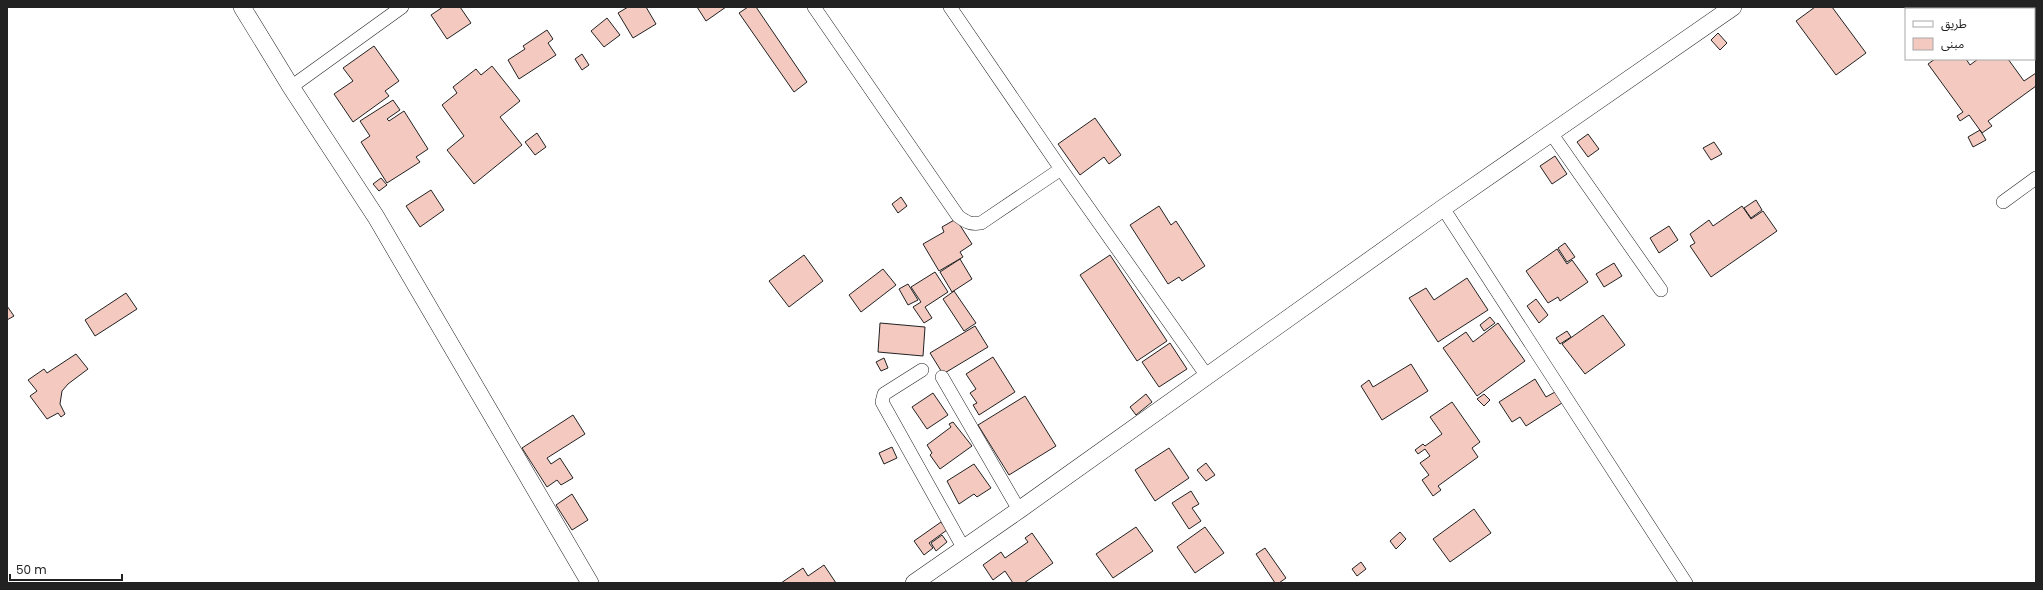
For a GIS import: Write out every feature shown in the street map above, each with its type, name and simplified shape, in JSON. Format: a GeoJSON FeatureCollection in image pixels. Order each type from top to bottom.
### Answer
{"type":"FeatureCollection","features":[{"type":"Feature","properties":{"kind":"street"},"geometry":{"type":"LineString","coordinates":[[242,7],[291,87],[376,217],[590,583]]}},
{"type":"Feature","properties":{"kind":"street"},"geometry":{"type":"LineString","coordinates":[[291,87],[402,7]]}},
{"type":"Feature","properties":{"kind":"street"},"geometry":{"type":"LineString","coordinates":[[814,7],[958,216],[965,221],[972,224],[981,223],[1061,169]]}},
{"type":"Feature","properties":{"kind":"street"},"geometry":{"type":"LineString","coordinates":[[950,7],[1061,169],[1208,376]]}},
{"type":"Feature","properties":{"kind":"street"},"geometry":{"type":"LineString","coordinates":[[914,583],[1443,208],[1733,7]]}},
{"type":"Feature","properties":{"kind":"street"},"geometry":{"type":"LineString","coordinates":[[1551,133],[1661,290]]}},
{"type":"Feature","properties":{"kind":"street"},"geometry":{"type":"LineString","coordinates":[[2003,202],[2036,178]]}},
{"type":"Feature","properties":{"kind":"street"},"geometry":{"type":"LineString","coordinates":[[1443,208],[1684,582]]}},
{"type":"Feature","properties":{"kind":"street"},"geometry":{"type":"LineString","coordinates":[[922,370],[884,394],[882,402],[964,549]]}},
{"type":"Feature","properties":{"kind":"street"},"geometry":{"type":"LineString","coordinates":[[942,377],[1019,510]]}},
{"type":"Feature","properties":{"kind":"building"},"geometry":{"type":"Polygon","coordinates":[[[443,7],[460,7],[471,23],[447,39],[431,15],[443,7]]]}},
{"type":"Feature","properties":{"kind":"building"},"geometry":{"type":"Polygon","coordinates":[[[628,7],[646,7],[656,24],[633,38],[618,13],[628,7]]]}},
{"type":"Feature","properties":{"kind":"building"},"geometry":{"type":"Polygon","coordinates":[[[697,7],[726,7],[706,21],[697,7]]]}},
{"type":"Feature","properties":{"kind":"building"},"geometry":{"type":"Polygon","coordinates":[[[748,7],[756,7],[807,82],[794,92],[739,13],[748,7]]]}},
{"type":"Feature","properties":{"kind":"building"},"geometry":{"type":"Polygon","coordinates":[[[1815,7],[1832,7],[1866,53],[1836,75],[1796,21],[1815,7]]]}},
{"type":"Feature","properties":{"kind":"building"},"geometry":{"type":"Polygon","coordinates":[[[607,18],[620,35],[604,47],[591,31],[607,18]]]}},
{"type":"Feature","properties":{"kind":"building"},"geometry":{"type":"Polygon","coordinates":[[[547,30],[553,39],[548,43],[556,55],[519,79],[508,60],[525,49],[523,46],[547,30]]]}},
{"type":"Feature","properties":{"kind":"building"},"geometry":{"type":"Polygon","coordinates":[[[1718,33],[1727,43],[1720,50],[1711,40],[1718,33]]]}},
{"type":"Feature","properties":{"kind":"building"},"geometry":{"type":"Polygon","coordinates":[[[374,46],[399,81],[385,91],[389,96],[353,122],[334,94],[353,81],[343,68],[374,46]]]}},
{"type":"Feature","properties":{"kind":"building"},"geometry":{"type":"Polygon","coordinates":[[[582,54],[589,65],[582,70],[575,59],[582,54]]]}},
{"type":"Feature","properties":{"kind":"building"},"geometry":{"type":"Polygon","coordinates":[[[1934,60],[1967,60],[1970,65],[1977,60],[2009,60],[2024,81],[2036,73],[2036,86],[1988,121],[1992,126],[1982,133],[1969,115],[1960,121],[1957,116],[1963,112],[1928,64],[1934,60]]]}},
{"type":"Feature","properties":{"kind":"building"},"geometry":{"type":"Polygon","coordinates":[[[492,66],[520,101],[500,117],[522,145],[474,184],[447,150],[464,136],[442,105],[457,93],[453,87],[476,69],[481,75],[492,66]]]}},
{"type":"Feature","properties":{"kind":"building"},"geometry":{"type":"Polygon","coordinates":[[[393,100],[400,110],[387,119],[389,121],[404,111],[428,149],[416,157],[420,162],[387,183],[361,142],[370,136],[360,121],[393,100]]]}},
{"type":"Feature","properties":{"kind":"building"},"geometry":{"type":"Polygon","coordinates":[[[1095,118],[1121,155],[1109,164],[1104,157],[1080,175],[1058,144],[1095,118]]]}},
{"type":"Feature","properties":{"kind":"building"},"geometry":{"type":"Polygon","coordinates":[[[1980,130],[1986,140],[1973,147],[1968,137],[1980,130]]]}},
{"type":"Feature","properties":{"kind":"building"},"geometry":{"type":"Polygon","coordinates":[[[537,133],[546,147],[535,155],[525,142],[537,133]]]}},
{"type":"Feature","properties":{"kind":"building"},"geometry":{"type":"Polygon","coordinates":[[[1588,134],[1599,149],[1588,157],[1577,142],[1588,134]]]}},
{"type":"Feature","properties":{"kind":"building"},"geometry":{"type":"Polygon","coordinates":[[[1714,142],[1722,154],[1711,160],[1703,148],[1714,142]]]}},
{"type":"Feature","properties":{"kind":"building"},"geometry":{"type":"Polygon","coordinates":[[[1555,156],[1567,174],[1552,184],[1540,166],[1555,156]]]}},
{"type":"Feature","properties":{"kind":"building"},"geometry":{"type":"Polygon","coordinates":[[[381,178],[387,185],[379,191],[373,184],[381,178]]]}},
{"type":"Feature","properties":{"kind":"building"},"geometry":{"type":"Polygon","coordinates":[[[431,190],[444,210],[420,227],[406,206],[431,190]]]}},
{"type":"Feature","properties":{"kind":"building"},"geometry":{"type":"Polygon","coordinates":[[[901,197],[907,206],[898,213],[892,204],[901,197]]]}},
{"type":"Feature","properties":{"kind":"building"},"geometry":{"type":"Polygon","coordinates":[[[1756,200],[1762,210],[1751,218],[1744,208],[1756,200]]]}},
{"type":"Feature","properties":{"kind":"building"},"geometry":{"type":"Polygon","coordinates":[[[1159,206],[1171,225],[1176,221],[1205,266],[1182,281],[1179,277],[1168,284],[1130,225],[1159,206]]]}},
{"type":"Feature","properties":{"kind":"building"},"geometry":{"type":"Polygon","coordinates":[[[1742,206],[1751,219],[1763,211],[1777,231],[1711,277],[1690,246],[1695,243],[1690,234],[1709,220],[1713,226],[1742,206]]]}},
{"type":"Feature","properties":{"kind":"building"},"geometry":{"type":"Polygon","coordinates":[[[956,219],[972,244],[960,252],[963,257],[939,271],[923,244],[944,232],[942,227],[956,219]]]}},
{"type":"Feature","properties":{"kind":"building"},"geometry":{"type":"Polygon","coordinates":[[[1669,226],[1678,240],[1659,253],[1650,238],[1669,226]]]}},
{"type":"Feature","properties":{"kind":"building"},"geometry":{"type":"Polygon","coordinates":[[[1565,243],[1575,257],[1567,262],[1558,248],[1565,243]]]}},
{"type":"Feature","properties":{"kind":"building"},"geometry":{"type":"Polygon","coordinates":[[[1557,249],[1567,264],[1572,260],[1588,282],[1560,301],[1558,297],[1548,303],[1526,271],[1557,249]]]}},
{"type":"Feature","properties":{"kind":"building"},"geometry":{"type":"Polygon","coordinates":[[[804,255],[823,281],[789,307],[769,281],[804,255]]]}},
{"type":"Feature","properties":{"kind":"building"},"geometry":{"type":"Polygon","coordinates":[[[1110,255],[1167,341],[1137,361],[1080,275],[1110,255]]]}},
{"type":"Feature","properties":{"kind":"building"},"geometry":{"type":"Polygon","coordinates":[[[960,259],[972,279],[952,292],[940,272],[960,259]]]}},
{"type":"Feature","properties":{"kind":"building"},"geometry":{"type":"Polygon","coordinates":[[[1614,263],[1622,276],[1604,287],[1596,274],[1614,263]]]}},
{"type":"Feature","properties":{"kind":"building"},"geometry":{"type":"Polygon","coordinates":[[[883,269],[896,285],[861,312],[849,295],[883,269]]]}},
{"type":"Feature","properties":{"kind":"building"},"geometry":{"type":"Polygon","coordinates":[[[935,272],[948,292],[925,307],[932,318],[924,323],[913,307],[921,302],[911,287],[935,272]]]}},
{"type":"Feature","properties":{"kind":"building"},"geometry":{"type":"Polygon","coordinates":[[[1467,278],[1488,310],[1438,342],[1409,298],[1426,288],[1434,300],[1467,278]]]}},
{"type":"Feature","properties":{"kind":"building"},"geometry":{"type":"Polygon","coordinates":[[[908,284],[918,300],[908,305],[899,289],[908,284]]]}},
{"type":"Feature","properties":{"kind":"building"},"geometry":{"type":"Polygon","coordinates":[[[954,291],[976,323],[964,331],[943,299],[954,291]]]}},
{"type":"Feature","properties":{"kind":"building"},"geometry":{"type":"Polygon","coordinates":[[[126,293],[137,309],[95,336],[85,320],[126,293]]]}},
{"type":"Feature","properties":{"kind":"building"},"geometry":{"type":"Polygon","coordinates":[[[1536,299],[1548,315],[1539,323],[1527,306],[1536,299]]]}},
{"type":"Feature","properties":{"kind":"building"},"geometry":{"type":"Polygon","coordinates":[[[7,306],[14,316],[7,320],[7,306]]]}},
{"type":"Feature","properties":{"kind":"building"},"geometry":{"type":"Polygon","coordinates":[[[1603,315],[1625,345],[1585,374],[1562,344],[1603,315]]]}},
{"type":"Feature","properties":{"kind":"building"},"geometry":{"type":"Polygon","coordinates":[[[1490,317],[1495,323],[1484,331],[1480,325],[1490,317]]]}},
{"type":"Feature","properties":{"kind":"building"},"geometry":{"type":"Polygon","coordinates":[[[880,323],[925,327],[923,356],[878,352],[880,323]]]}},
{"type":"Feature","properties":{"kind":"building"},"geometry":{"type":"Polygon","coordinates":[[[1498,323],[1525,361],[1477,396],[1443,348],[1466,332],[1473,342],[1498,323]]]}},
{"type":"Feature","properties":{"kind":"building"},"geometry":{"type":"Polygon","coordinates":[[[975,326],[988,347],[943,374],[930,353],[975,326]]]}},
{"type":"Feature","properties":{"kind":"building"},"geometry":{"type":"Polygon","coordinates":[[[1567,331],[1571,337],[1560,344],[1556,338],[1567,331]]]}},
{"type":"Feature","properties":{"kind":"building"},"geometry":{"type":"Polygon","coordinates":[[[1170,343],[1187,369],[1159,387],[1142,362],[1170,343]]]}},
{"type":"Feature","properties":{"kind":"building"},"geometry":{"type":"Polygon","coordinates":[[[76,354],[88,369],[68,384],[62,391],[60,404],[65,414],[61,417],[58,413],[47,419],[30,396],[37,391],[28,380],[44,369],[47,373],[76,354]]]}},
{"type":"Feature","properties":{"kind":"building"},"geometry":{"type":"Polygon","coordinates":[[[993,357],[1015,392],[979,415],[973,405],[977,403],[970,393],[976,389],[966,374],[993,357]]]}},
{"type":"Feature","properties":{"kind":"building"},"geometry":{"type":"Polygon","coordinates":[[[884,358],[888,368],[881,371],[876,362],[884,358]]]}},
{"type":"Feature","properties":{"kind":"building"},"geometry":{"type":"Polygon","coordinates":[[[1411,364],[1428,391],[1382,420],[1361,386],[1369,380],[1373,387],[1411,364]]]}},
{"type":"Feature","properties":{"kind":"building"},"geometry":{"type":"Polygon","coordinates":[[[1535,379],[1546,397],[1555,392],[1562,403],[1526,426],[1520,417],[1512,422],[1499,402],[1535,379]]]}},
{"type":"Feature","properties":{"kind":"building"},"geometry":{"type":"Polygon","coordinates":[[[933,393],[948,415],[927,429],[912,407],[933,393]]]}},
{"type":"Feature","properties":{"kind":"building"},"geometry":{"type":"Polygon","coordinates":[[[1146,394],[1152,402],[1136,415],[1130,407],[1146,394]]]}},
{"type":"Feature","properties":{"kind":"building"},"geometry":{"type":"Polygon","coordinates":[[[1484,394],[1490,400],[1484,406],[1477,399],[1484,394]]]}},
{"type":"Feature","properties":{"kind":"building"},"geometry":{"type":"Polygon","coordinates":[[[1025,396],[1056,446],[1009,475],[978,425],[1025,396]]]}},
{"type":"Feature","properties":{"kind":"building"},"geometry":{"type":"Polygon","coordinates":[[[1452,402],[1480,442],[1472,448],[1478,457],[1438,486],[1441,490],[1433,496],[1422,480],[1429,475],[1420,463],[1430,456],[1425,449],[1418,454],[1415,450],[1423,444],[1425,446],[1442,434],[1430,417],[1452,402]]]}},
{"type":"Feature","properties":{"kind":"building"},"geometry":{"type":"Polygon","coordinates":[[[573,415],[585,434],[547,458],[551,464],[560,458],[573,478],[561,485],[557,480],[547,487],[522,448],[573,415]]]}},
{"type":"Feature","properties":{"kind":"building"},"geometry":{"type":"Polygon","coordinates":[[[953,422],[972,446],[940,469],[930,455],[932,453],[927,445],[951,427],[949,424],[953,422]]]}},
{"type":"Feature","properties":{"kind":"building"},"geometry":{"type":"Polygon","coordinates":[[[892,447],[897,458],[884,464],[879,453],[892,447]]]}},
{"type":"Feature","properties":{"kind":"building"},"geometry":{"type":"Polygon","coordinates":[[[1169,448],[1189,478],[1155,501],[1135,470],[1169,448]]]}},
{"type":"Feature","properties":{"kind":"building"},"geometry":{"type":"Polygon","coordinates":[[[1206,463],[1215,475],[1206,481],[1197,470],[1206,463]]]}},
{"type":"Feature","properties":{"kind":"building"},"geometry":{"type":"Polygon","coordinates":[[[974,464],[991,488],[977,497],[974,494],[959,504],[947,481],[974,464]]]}},
{"type":"Feature","properties":{"kind":"building"},"geometry":{"type":"Polygon","coordinates":[[[1191,491],[1199,504],[1192,508],[1201,521],[1189,529],[1172,503],[1191,491]]]}},
{"type":"Feature","properties":{"kind":"building"},"geometry":{"type":"Polygon","coordinates":[[[572,494],[588,520],[572,530],[556,505],[572,494]]]}},
{"type":"Feature","properties":{"kind":"building"},"geometry":{"type":"Polygon","coordinates":[[[1474,509],[1491,533],[1450,562],[1433,539],[1474,509]]]}},
{"type":"Feature","properties":{"kind":"building"},"geometry":{"type":"Polygon","coordinates":[[[941,522],[947,530],[929,543],[933,548],[924,555],[914,541],[941,522]]]}},
{"type":"Feature","properties":{"kind":"building"},"geometry":{"type":"Polygon","coordinates":[[[1136,527],[1153,551],[1113,578],[1096,554],[1136,527]]]}},
{"type":"Feature","properties":{"kind":"building"},"geometry":{"type":"Polygon","coordinates":[[[1205,527],[1224,553],[1195,573],[1177,547],[1205,527]]]}},
{"type":"Feature","properties":{"kind":"building"},"geometry":{"type":"Polygon","coordinates":[[[1400,532],[1406,539],[1396,549],[1390,541],[1400,532]]]}},
{"type":"Feature","properties":{"kind":"building"},"geometry":{"type":"Polygon","coordinates":[[[1032,533],[1053,563],[1024,583],[1013,583],[1005,571],[993,580],[983,565],[1001,552],[1005,558],[1028,542],[1025,538],[1032,533]]]}},
{"type":"Feature","properties":{"kind":"building"},"geometry":{"type":"Polygon","coordinates":[[[942,535],[947,542],[936,551],[931,543],[942,535]]]}},
{"type":"Feature","properties":{"kind":"building"},"geometry":{"type":"Polygon","coordinates":[[[1265,548],[1286,578],[1279,583],[1275,583],[1256,554],[1265,548]]]}},
{"type":"Feature","properties":{"kind":"building"},"geometry":{"type":"Polygon","coordinates":[[[1361,562],[1366,569],[1357,576],[1352,569],[1361,562]]]}},
{"type":"Feature","properties":{"kind":"building"},"geometry":{"type":"Polygon","coordinates":[[[824,565],[836,583],[781,583],[803,568],[808,576],[824,565]]]}}]}
